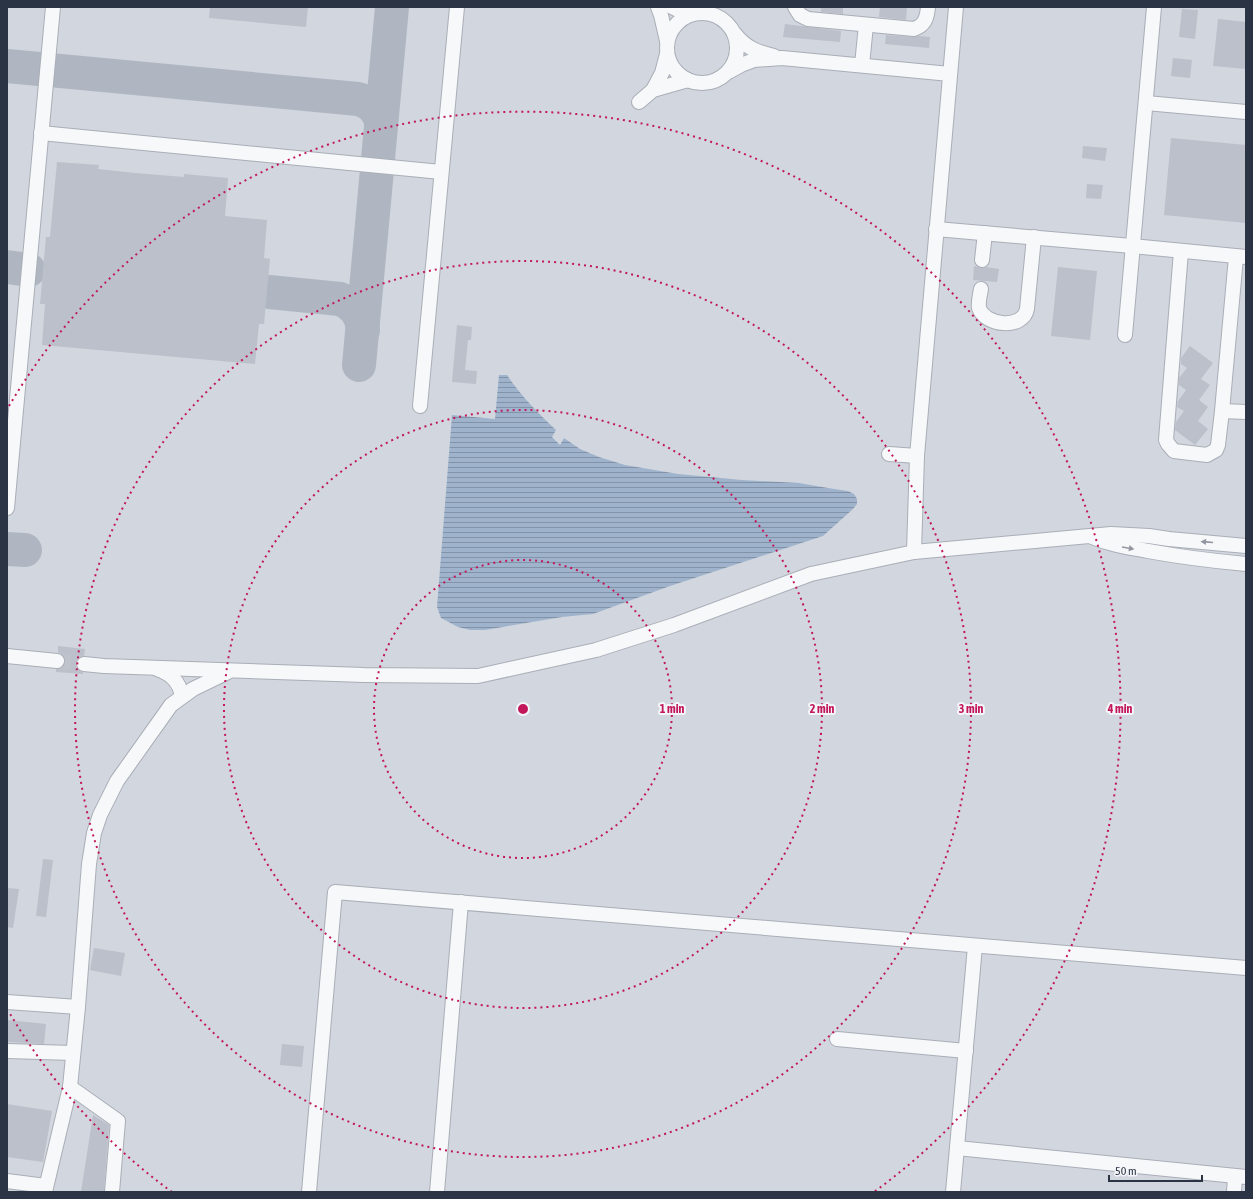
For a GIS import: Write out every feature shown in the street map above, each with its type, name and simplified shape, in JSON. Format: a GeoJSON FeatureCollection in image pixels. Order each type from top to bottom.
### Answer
{"type":"FeatureCollection","features":[{"type":"Feature","properties":{"kind":"lane"},"geometry":{"type":"LineString","coordinates":[[7,508],[53,7]]}},
{"type":"Feature","properties":{"kind":"lane"},"geometry":{"type":"LineString","coordinates":[[420,406],[457,7]]}},
{"type":"Feature","properties":{"kind":"lane"},"geometry":{"type":"LineString","coordinates":[[658,7],[672,67],[676,72],[688,80],[697,83],[715,81],[741,65],[754,60],[782,58],[950,74]]}},
{"type":"Feature","properties":{"kind":"lane"},"geometry":{"type":"LineString","coordinates":[[672,7],[680,11],[694,13]]}},
{"type":"Feature","properties":{"kind":"lane"},"geometry":{"type":"LineString","coordinates":[[795,7],[800,15],[808,19],[914,29],[919,28],[926,21],[928,7]]}},
{"type":"Feature","properties":{"kind":"lane"},"geometry":{"type":"LineString","coordinates":[[914,552],[917,456],[956,7]]}},
{"type":"Feature","properties":{"kind":"lane"},"geometry":{"type":"LineString","coordinates":[[1125,335],[1154,7]]}},
{"type":"Feature","properties":{"kind":"lane"},"geometry":{"type":"LineString","coordinates":[[639,102],[653,90],[662,73],[669,34],[677,23],[688,15],[694,13],[702,12],[718,16],[728,24],[743,43],[759,52],[782,58]]}},
{"type":"Feature","properties":{"kind":"lane"},"geometry":{"type":"LineString","coordinates":[[862,65],[866,25]]}},
{"type":"Feature","properties":{"kind":"lane"},"geometry":{"type":"LineString","coordinates":[[730,71],[737,57],[737,41],[735,34]]}},
{"type":"Feature","properties":{"kind":"lane"},"geometry":{"type":"LineString","coordinates":[[653,90],[688,80]]}},
{"type":"Feature","properties":{"kind":"lane"},"geometry":{"type":"LineString","coordinates":[[1146,103],[1246,112]]}},
{"type":"Feature","properties":{"kind":"lane"},"geometry":{"type":"LineString","coordinates":[[42,134],[442,172]]}},
{"type":"Feature","properties":{"kind":"lane"},"geometry":{"type":"LineString","coordinates":[[936,229],[1034,237],[1132,246],[1241,257],[1219,440],[1216,450],[1207,455],[1174,451],[1168,444],[1167,436],[1181,251]]}},
{"type":"Feature","properties":{"kind":"lane"},"geometry":{"type":"LineString","coordinates":[[982,260],[985,233]]}},
{"type":"Feature","properties":{"kind":"lane"},"geometry":{"type":"LineString","coordinates":[[981,289],[979,308],[986,319],[994,322],[1009,323],[1023,318],[1026,309],[1034,237]]}},
{"type":"Feature","properties":{"kind":"lane"},"geometry":{"type":"LineString","coordinates":[[1222,411],[1246,412]]}},
{"type":"Feature","properties":{"kind":"lane"},"geometry":{"type":"LineString","coordinates":[[889,454],[917,456]]}},
{"type":"Feature","properties":{"kind":"lane"},"geometry":{"type":"LineString","coordinates":[[84,664],[153,668],[364,675],[478,676],[596,650],[674,625],[811,574],[914,552],[1111,534],[1130,534],[1246,546]]}},
{"type":"Feature","properties":{"kind":"lane"},"geometry":{"type":"LineString","coordinates":[[1091,536],[1108,544],[1126,548],[1195,559],[1246,564]]}},
{"type":"Feature","properties":{"kind":"lane"},"geometry":{"type":"LineString","coordinates":[[7,656],[57,661]]}},
{"type":"Feature","properties":{"kind":"lane"},"geometry":{"type":"LineString","coordinates":[[153,668],[166,672],[174,679],[178,684],[182,696]]}},
{"type":"Feature","properties":{"kind":"lane"},"geometry":{"type":"LineString","coordinates":[[7,1180],[45,1189],[70,1087],[78,1007],[88,864],[94,833],[100,815],[117,781],[171,705],[182,696],[206,682],[232,670]]}},
{"type":"Feature","properties":{"kind":"lane"},"geometry":{"type":"LineString","coordinates":[[309,1192],[335,892],[1246,968]]}},
{"type":"Feature","properties":{"kind":"lane"},"geometry":{"type":"LineString","coordinates":[[437,1192],[461,902]]}},
{"type":"Feature","properties":{"kind":"lane"},"geometry":{"type":"LineString","coordinates":[[953,1192],[975,946]]}},
{"type":"Feature","properties":{"kind":"lane"},"geometry":{"type":"LineString","coordinates":[[7,1002],[78,1007]]}},
{"type":"Feature","properties":{"kind":"lane"},"geometry":{"type":"LineString","coordinates":[[837,1039],[966,1051]]}},
{"type":"Feature","properties":{"kind":"lane"},"geometry":{"type":"LineString","coordinates":[[7,1051],[74,1053]]}},
{"type":"Feature","properties":{"kind":"lane"},"geometry":{"type":"LineString","coordinates":[[70,1087],[118,1121],[112,1192]]}},
{"type":"Feature","properties":{"kind":"lane"},"geometry":{"type":"LineString","coordinates":[[957,1148],[1241,1177],[1234,1192]]}},
{"type":"Feature","properties":{"kind":"shaded area"},"geometry":{"type":"Polygon","coordinates":[[[7,7],[1246,7],[1246,1192],[7,1192],[7,7]]]}},
{"type":"Feature","properties":{"kind":"water"},"geometry":{"type":"Polygon","coordinates":[[[499,375],[507,375],[530,404],[556,430],[552,437],[560,445],[564,438],[580,449],[599,457],[625,465],[678,474],[742,480],[799,483],[848,491],[854,494],[857,499],[857,504],[823,536],[670,586],[593,614],[562,617],[485,630],[470,630],[458,627],[441,618],[437,607],[452,415],[495,419],[499,375]]]}},
{"type":"Feature","properties":{"kind":"building"},"geometry":{"type":"Polygon","coordinates":[[[210,7],[308,7],[306,27],[209,18],[210,7]]]}},
{"type":"Feature","properties":{"kind":"building"},"geometry":{"type":"Polygon","coordinates":[[[821,7],[843,7],[843,14],[821,12],[821,7]]]}},
{"type":"Feature","properties":{"kind":"building"},"geometry":{"type":"Polygon","coordinates":[[[880,7],[907,8],[906,20],[879,17],[880,7]]]}},
{"type":"Feature","properties":{"kind":"building"},"geometry":{"type":"Polygon","coordinates":[[[1182,9],[1198,10],[1195,39],[1179,37],[1182,9]]]}},
{"type":"Feature","properties":{"kind":"building"},"geometry":{"type":"Polygon","coordinates":[[[1218,19],[1246,22],[1246,69],[1213,66],[1218,19]]]}},
{"type":"Feature","properties":{"kind":"building"},"geometry":{"type":"Polygon","coordinates":[[[785,24],[841,31],[840,42],[783,37],[785,24]]]}},
{"type":"Feature","properties":{"kind":"building"},"geometry":{"type":"Polygon","coordinates":[[[886,35],[930,37],[929,48],[885,44],[886,35]]]}},
{"type":"Feature","properties":{"kind":"building"},"geometry":{"type":"Polygon","coordinates":[[[1173,58],[1192,60],[1190,78],[1171,76],[1173,58]]]}},
{"type":"Feature","properties":{"kind":"building"},"geometry":{"type":"Polygon","coordinates":[[[1171,138],[1246,145],[1246,223],[1164,215],[1171,138]]]}},
{"type":"Feature","properties":{"kind":"building"},"geometry":{"type":"Polygon","coordinates":[[[1083,146],[1107,148],[1105,161],[1082,158],[1083,146]]]}},
{"type":"Feature","properties":{"kind":"building"},"geometry":{"type":"Polygon","coordinates":[[[57,162],[99,165],[98,169],[135,173],[184,177],[184,174],[228,178],[225,216],[267,220],[264,258],[270,259],[264,324],[259,324],[255,364],[42,345],[45,304],[40,304],[46,237],[50,237],[57,162]]]}},
{"type":"Feature","properties":{"kind":"building"},"geometry":{"type":"Polygon","coordinates":[[[1087,184],[1103,185],[1101,199],[1086,198],[1087,184]]]}},
{"type":"Feature","properties":{"kind":"building"},"geometry":{"type":"Polygon","coordinates":[[[974,266],[999,269],[997,282],[973,280],[974,266]]]}},
{"type":"Feature","properties":{"kind":"building"},"geometry":{"type":"Polygon","coordinates":[[[1058,267],[1097,271],[1090,340],[1051,336],[1058,267]]]}},
{"type":"Feature","properties":{"kind":"building"},"geometry":{"type":"Polygon","coordinates":[[[457,325],[472,327],[471,340],[468,340],[465,370],[477,371],[476,384],[452,382],[457,325]]]}},
{"type":"Feature","properties":{"kind":"building"},"geometry":{"type":"Polygon","coordinates":[[[1190,346],[1213,363],[1201,379],[1210,385],[1199,400],[1208,407],[1198,421],[1208,429],[1195,445],[1175,430],[1176,422],[1184,411],[1177,407],[1178,401],[1186,390],[1179,385],[1179,378],[1187,368],[1181,364],[1181,358],[1190,346]]]}},
{"type":"Feature","properties":{"kind":"building"},"geometry":{"type":"Polygon","coordinates":[[[58,646],[85,649],[84,656],[77,659],[76,664],[76,668],[83,672],[83,674],[56,672],[56,669],[64,666],[65,661],[62,654],[58,653],[58,646]]]}},
{"type":"Feature","properties":{"kind":"building"},"geometry":{"type":"Polygon","coordinates":[[[43,859],[53,860],[46,917],[36,916],[43,859]]]}},
{"type":"Feature","properties":{"kind":"building"},"geometry":{"type":"Polygon","coordinates":[[[7,888],[19,889],[13,928],[7,927],[7,888]]]}},
{"type":"Feature","properties":{"kind":"building"},"geometry":{"type":"Polygon","coordinates":[[[94,948],[125,953],[121,976],[90,970],[94,948]]]}},
{"type":"Feature","properties":{"kind":"building"},"geometry":{"type":"Polygon","coordinates":[[[7,1020],[46,1024],[44,1044],[7,1042],[7,1020]]]}},
{"type":"Feature","properties":{"kind":"building"},"geometry":{"type":"Polygon","coordinates":[[[282,1044],[304,1046],[302,1067],[280,1065],[282,1044]]]}},
{"type":"Feature","properties":{"kind":"building"},"geometry":{"type":"Polygon","coordinates":[[[7,1104],[52,1111],[43,1162],[7,1157],[7,1104]]]}},
{"type":"Feature","properties":{"kind":"building"},"geometry":{"type":"Polygon","coordinates":[[[93,1115],[109,1125],[104,1190],[103,1192],[81,1192],[93,1115]]]}},
{"type":"Feature","properties":{"kind":"taxiway"},"geometry":{"type":"LineString","coordinates":[[359,365],[392,7]]}},
{"type":"Feature","properties":{"kind":"taxiway"},"geometry":{"type":"LineString","coordinates":[[7,66],[358,99],[366,102],[372,107],[381,121]]}},
{"type":"Feature","properties":{"kind":"taxiway"},"geometry":{"type":"LineString","coordinates":[[7,267],[29,270]]}},
{"type":"Feature","properties":{"kind":"taxiway"},"geometry":{"type":"LineString","coordinates":[[269,292],[340,299],[345,301],[353,307],[359,315],[363,330]]}},
{"type":"Feature","properties":{"kind":"taxiway"},"geometry":{"type":"LineString","coordinates":[[7,549],[25,550]]}},
{"type":"Feature","properties":{"kind":"tunnel"},"geometry":{"type":"LineString","coordinates":[[57,661],[84,664]]}}]}
